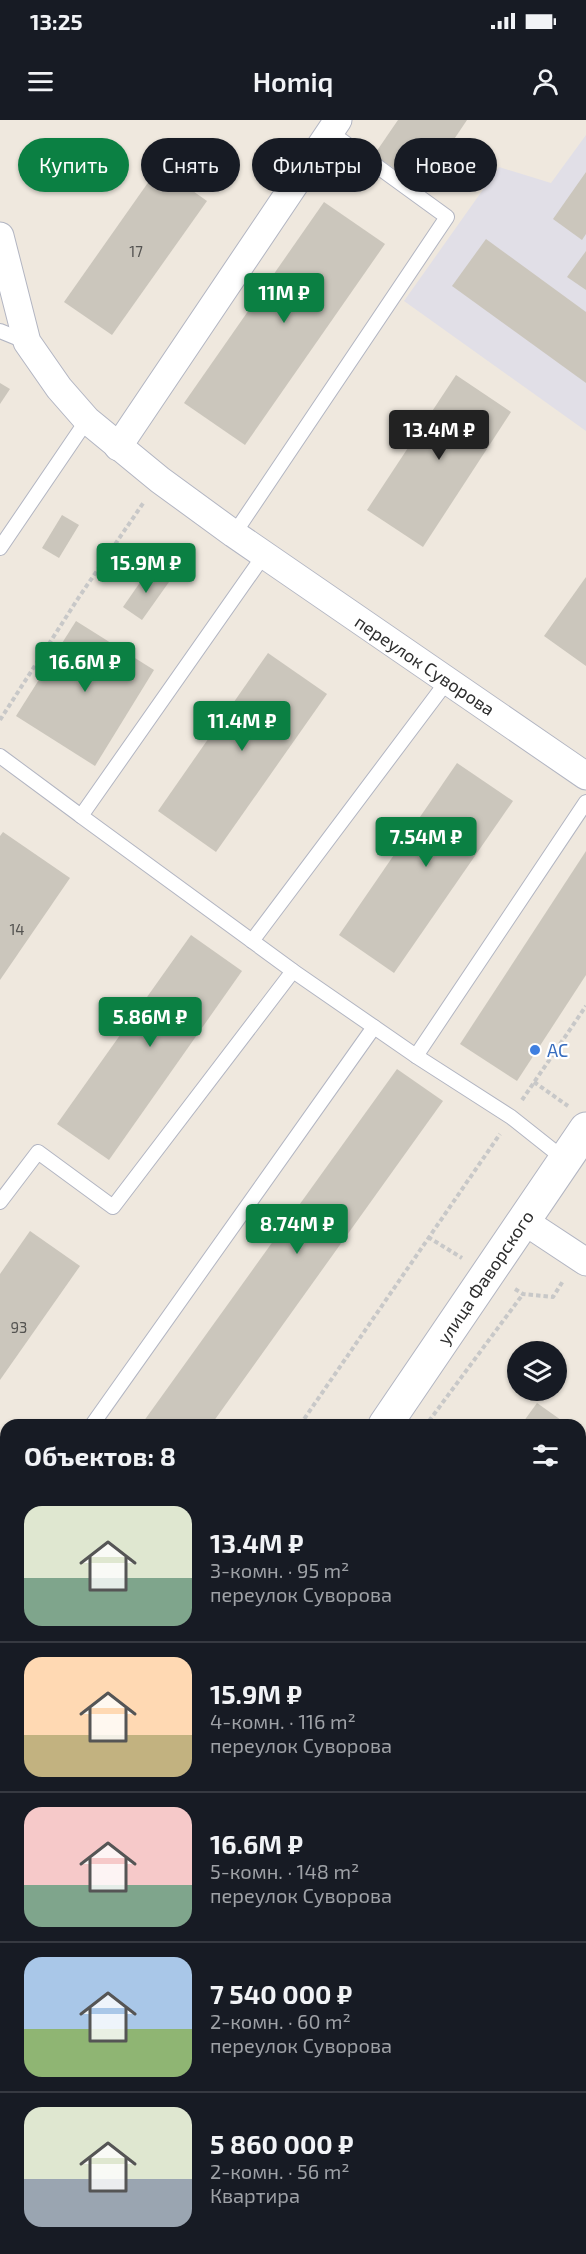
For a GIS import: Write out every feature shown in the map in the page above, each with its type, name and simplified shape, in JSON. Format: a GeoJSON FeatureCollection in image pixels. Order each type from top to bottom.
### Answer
{"type":"FeatureCollection","features":[{"type":"Feature","properties":{"kind":"street"},"geometry":{"type":"LineString","coordinates":[[118,447],[334,126]]}},
{"type":"Feature","properties":{"kind":"street","name":"переулок Суворова"},"geometry":{"type":"LineString","coordinates":[[0,236],[27,342],[58,388],[87,420],[160,480],[234,534],[586,776]]}},
{"type":"Feature","properties":{"kind":"street","name":"улица Фаворского"},"geometry":{"type":"LineString","coordinates":[[389,1419],[524,1221],[564,1159],[582,1120]]}},
{"type":"Feature","properties":{"kind":"street"},"geometry":{"type":"LineString","coordinates":[[524,1221],[586,1262]]}},
{"type":"Feature","properties":{"kind":"lane"},"geometry":{"type":"LineString","coordinates":[[234,534],[447,217],[334,126]]}},
{"type":"Feature","properties":{"kind":"lane"},"geometry":{"type":"LineString","coordinates":[[0,331],[27,342]]}},
{"type":"Feature","properties":{"kind":"lane"},"geometry":{"type":"LineString","coordinates":[[0,548],[87,420]]}},
{"type":"Feature","properties":{"kind":"lane"},"geometry":{"type":"LineString","coordinates":[[81,816],[264,555]]}},
{"type":"Feature","properties":{"kind":"lane"},"geometry":{"type":"LineString","coordinates":[[252,940],[448,680]]}},
{"type":"Feature","properties":{"kind":"lane"},"geometry":{"type":"LineString","coordinates":[[0,756],[293,971],[416,1056],[512,1117],[564,1159]]}},
{"type":"Feature","properties":{"kind":"lane"},"geometry":{"type":"LineString","coordinates":[[416,1056],[586,802]]}},
{"type":"Feature","properties":{"kind":"lane"},"geometry":{"type":"LineString","coordinates":[[0,1202],[38,1152],[113,1207],[293,971]]}},
{"type":"Feature","properties":{"kind":"lane"},"geometry":{"type":"LineString","coordinates":[[96,1419],[374,1027]]}},
{"type":"Feature","properties":{"kind":"path"},"geometry":{"type":"LineString","coordinates":[[0,720],[79,597],[160,480]]}},
{"type":"Feature","properties":{"kind":"path"},"geometry":{"type":"LineString","coordinates":[[304,1419],[586,1006]]}},
{"type":"Feature","properties":{"kind":"path"},"geometry":{"type":"LineString","coordinates":[[534,1082],[582,1120]]}},
{"type":"Feature","properties":{"kind":"path"},"geometry":{"type":"LineString","coordinates":[[430,1419],[523,1294]]}},
{"type":"Feature","properties":{"kind":"shaded area"},"geometry":{"type":"Polygon","coordinates":[[[586,135],[586,431],[404,301],[481,192],[497,192],[499,167],[551,183],[586,135]]]}},
{"type":"Feature","properties":{"kind":"building"},"geometry":{"type":"Polygon","coordinates":[[[398,120],[467,120],[455,138],[394,138],[394,168],[382,160],[382,143],[398,120]]]}},
{"type":"Feature","properties":{"kind":"building"},"geometry":{"type":"Polygon","coordinates":[[[586,172],[586,234],[582,240],[553,219],[586,172]]]}},
{"type":"Feature","properties":{"kind":"building"},"geometry":{"type":"Polygon","coordinates":[[[141,192],[194,192],[207,201],[112,335],[64,302],[141,192]]]}},
{"type":"Feature","properties":{"kind":"building"},"geometry":{"type":"Polygon","coordinates":[[[324,202],[385,244],[245,445],[184,403],[324,202]]]}},
{"type":"Feature","properties":{"kind":"building"},"geometry":{"type":"Polygon","coordinates":[[[486,239],[586,312],[586,383],[452,286],[486,239]]]}},
{"type":"Feature","properties":{"kind":"building"},"geometry":{"type":"Polygon","coordinates":[[[586,251],[586,290],[567,277],[586,251]]]}},
{"type":"Feature","properties":{"kind":"building"},"geometry":{"type":"Polygon","coordinates":[[[456,375],[511,412],[423,547],[367,510],[456,375]]]}},
{"type":"Feature","properties":{"kind":"building"},"geometry":{"type":"Polygon","coordinates":[[[0,383],[10,389],[0,404],[0,383]]]}},
{"type":"Feature","properties":{"kind":"building"},"geometry":{"type":"Polygon","coordinates":[[[62,515],[79,525],[59,558],[42,548],[62,515]]]}},
{"type":"Feature","properties":{"kind":"building"},"geometry":{"type":"Polygon","coordinates":[[[150,568],[169,582],[142,620],[123,607],[150,568]]]}},
{"type":"Feature","properties":{"kind":"building"},"geometry":{"type":"Polygon","coordinates":[[[586,577],[586,666],[544,636],[586,577]]]}},
{"type":"Feature","properties":{"kind":"building"},"geometry":{"type":"Polygon","coordinates":[[[76,621],[154,670],[95,766],[16,716],[76,621]]]}},
{"type":"Feature","properties":{"kind":"building"},"geometry":{"type":"Polygon","coordinates":[[[268,653],[327,694],[216,852],[158,811],[268,653]]]}},
{"type":"Feature","properties":{"kind":"building"},"geometry":{"type":"Polygon","coordinates":[[[457,763],[513,801],[394,973],[339,935],[457,763]]]}},
{"type":"Feature","properties":{"kind":"building"},"geometry":{"type":"Polygon","coordinates":[[[3,832],[70,878],[0,980],[0,836],[3,832]]]}},
{"type":"Feature","properties":{"kind":"building"},"geometry":{"type":"Polygon","coordinates":[[[586,851],[586,975],[517,1081],[460,1044],[586,851]]]}},
{"type":"Feature","properties":{"kind":"building"},"geometry":{"type":"Polygon","coordinates":[[[191,935],[242,971],[109,1160],[57,1124],[191,935]]]}},
{"type":"Feature","properties":{"kind":"building"},"geometry":{"type":"Polygon","coordinates":[[[397,1069],[443,1101],[215,1419],[145,1419],[397,1069]]]}},
{"type":"Feature","properties":{"kind":"building"},"geometry":{"type":"Polygon","coordinates":[[[30,1231],[80,1266],[0,1380],[0,1274],[30,1231]]]}},
{"type":"Feature","properties":{"kind":"building"},"geometry":{"type":"Polygon","coordinates":[[[537,1403],[560,1419],[525,1419],[537,1403]]]}},
{"type":"Feature","properties":{"kind":"place","name":"АС"},"geometry":{"type":"Point","coordinates":[535,1050]}}]}
